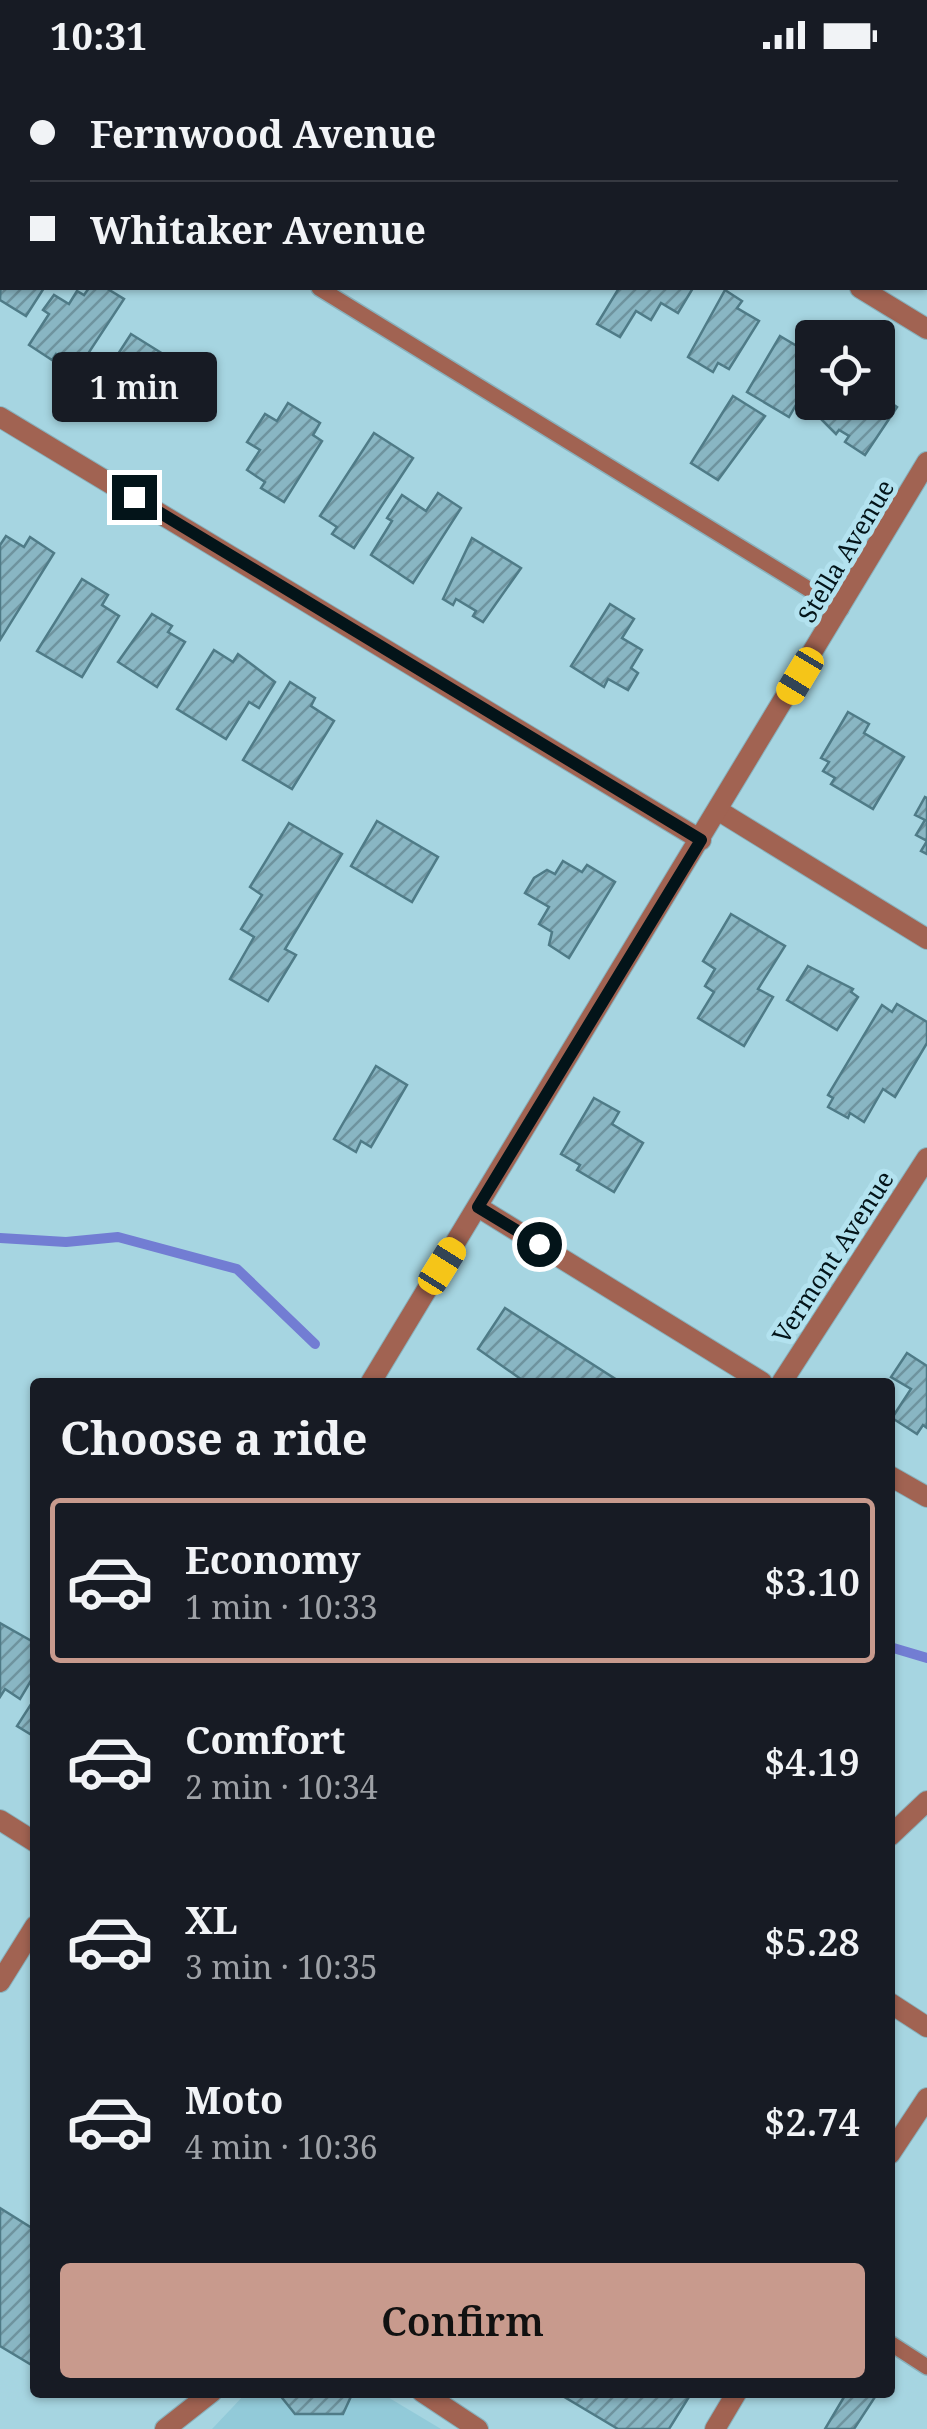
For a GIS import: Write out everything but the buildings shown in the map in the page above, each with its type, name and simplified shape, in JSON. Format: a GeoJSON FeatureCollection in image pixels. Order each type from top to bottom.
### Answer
{"type":"FeatureCollection","features":[{"type":"Feature","properties":{"kind":"street"},"geometry":{"type":"LineString","coordinates":[[863,290],[927,329]]}},
{"type":"Feature","properties":{"kind":"street"},"geometry":{"type":"LineString","coordinates":[[0,416],[701,840]]}},
{"type":"Feature","properties":{"kind":"street","name":"Stella Avenue"},"geometry":{"type":"LineString","coordinates":[[373,1378],[927,462]]}},
{"type":"Feature","properties":{"kind":"street"},"geometry":{"type":"LineString","coordinates":[[720,810],[927,939]]}},
{"type":"Feature","properties":{"kind":"street","name":"Vermont Avenue"},"geometry":{"type":"LineString","coordinates":[[785,1378],[927,1158]]}},
{"type":"Feature","properties":{"kind":"street"},"geometry":{"type":"LineString","coordinates":[[478,1207],[756,1378]]}},
{"type":"Feature","properties":{"kind":"street"},"geometry":{"type":"LineString","coordinates":[[895,1479],[927,1497]]}},
{"type":"Feature","properties":{"kind":"street"},"geometry":{"type":"LineString","coordinates":[[895,1831],[927,1801]]}},
{"type":"Feature","properties":{"kind":"street"},"geometry":{"type":"LineString","coordinates":[[0,1820],[30,1839]]}},
{"type":"Feature","properties":{"kind":"street"},"geometry":{"type":"LineString","coordinates":[[0,1982],[30,1934]]}},
{"type":"Feature","properties":{"kind":"street"},"geometry":{"type":"LineString","coordinates":[[895,2006],[927,2027]]}},
{"type":"Feature","properties":{"kind":"street"},"geometry":{"type":"LineString","coordinates":[[895,2146],[927,2098]]}},
{"type":"Feature","properties":{"kind":"street"},"geometry":{"type":"LineString","coordinates":[[165,2429],[204,2398]]}},
{"type":"Feature","properties":{"kind":"street"},"geometry":{"type":"LineString","coordinates":[[431,2398],[478,2429]]}},
{"type":"Feature","properties":{"kind":"street"},"geometry":{"type":"LineString","coordinates":[[715,2429],[734,2398]]}},
{"type":"Feature","properties":{"kind":"lane"},"geometry":{"type":"LineString","coordinates":[[322,290],[840,609]]}},
{"type":"Feature","properties":{"kind":"lane"},"geometry":{"type":"LineString","coordinates":[[895,2346],[927,2367]]}},
{"type":"Feature","properties":{"kind":"shaded area"},"geometry":{"type":"Polygon","coordinates":[[[241,2398],[389,2398],[441,2429],[212,2429],[241,2398]]]}},
{"type":"Feature","properties":{"kind":"waterway"},"geometry":{"type":"LineString","coordinates":[[0,1238],[66,1242],[118,1237],[237,1269],[315,1344]]}},
{"type":"Feature","properties":{"kind":"waterway"},"geometry":{"type":"LineString","coordinates":[[895,1648],[927,1658]]}},
{"type":"Feature","properties":{"kind":"route"},"geometry":{"type":"LineString","coordinates":[[134,497],[701,840],[478,1207],[539,1244]]}}]}
